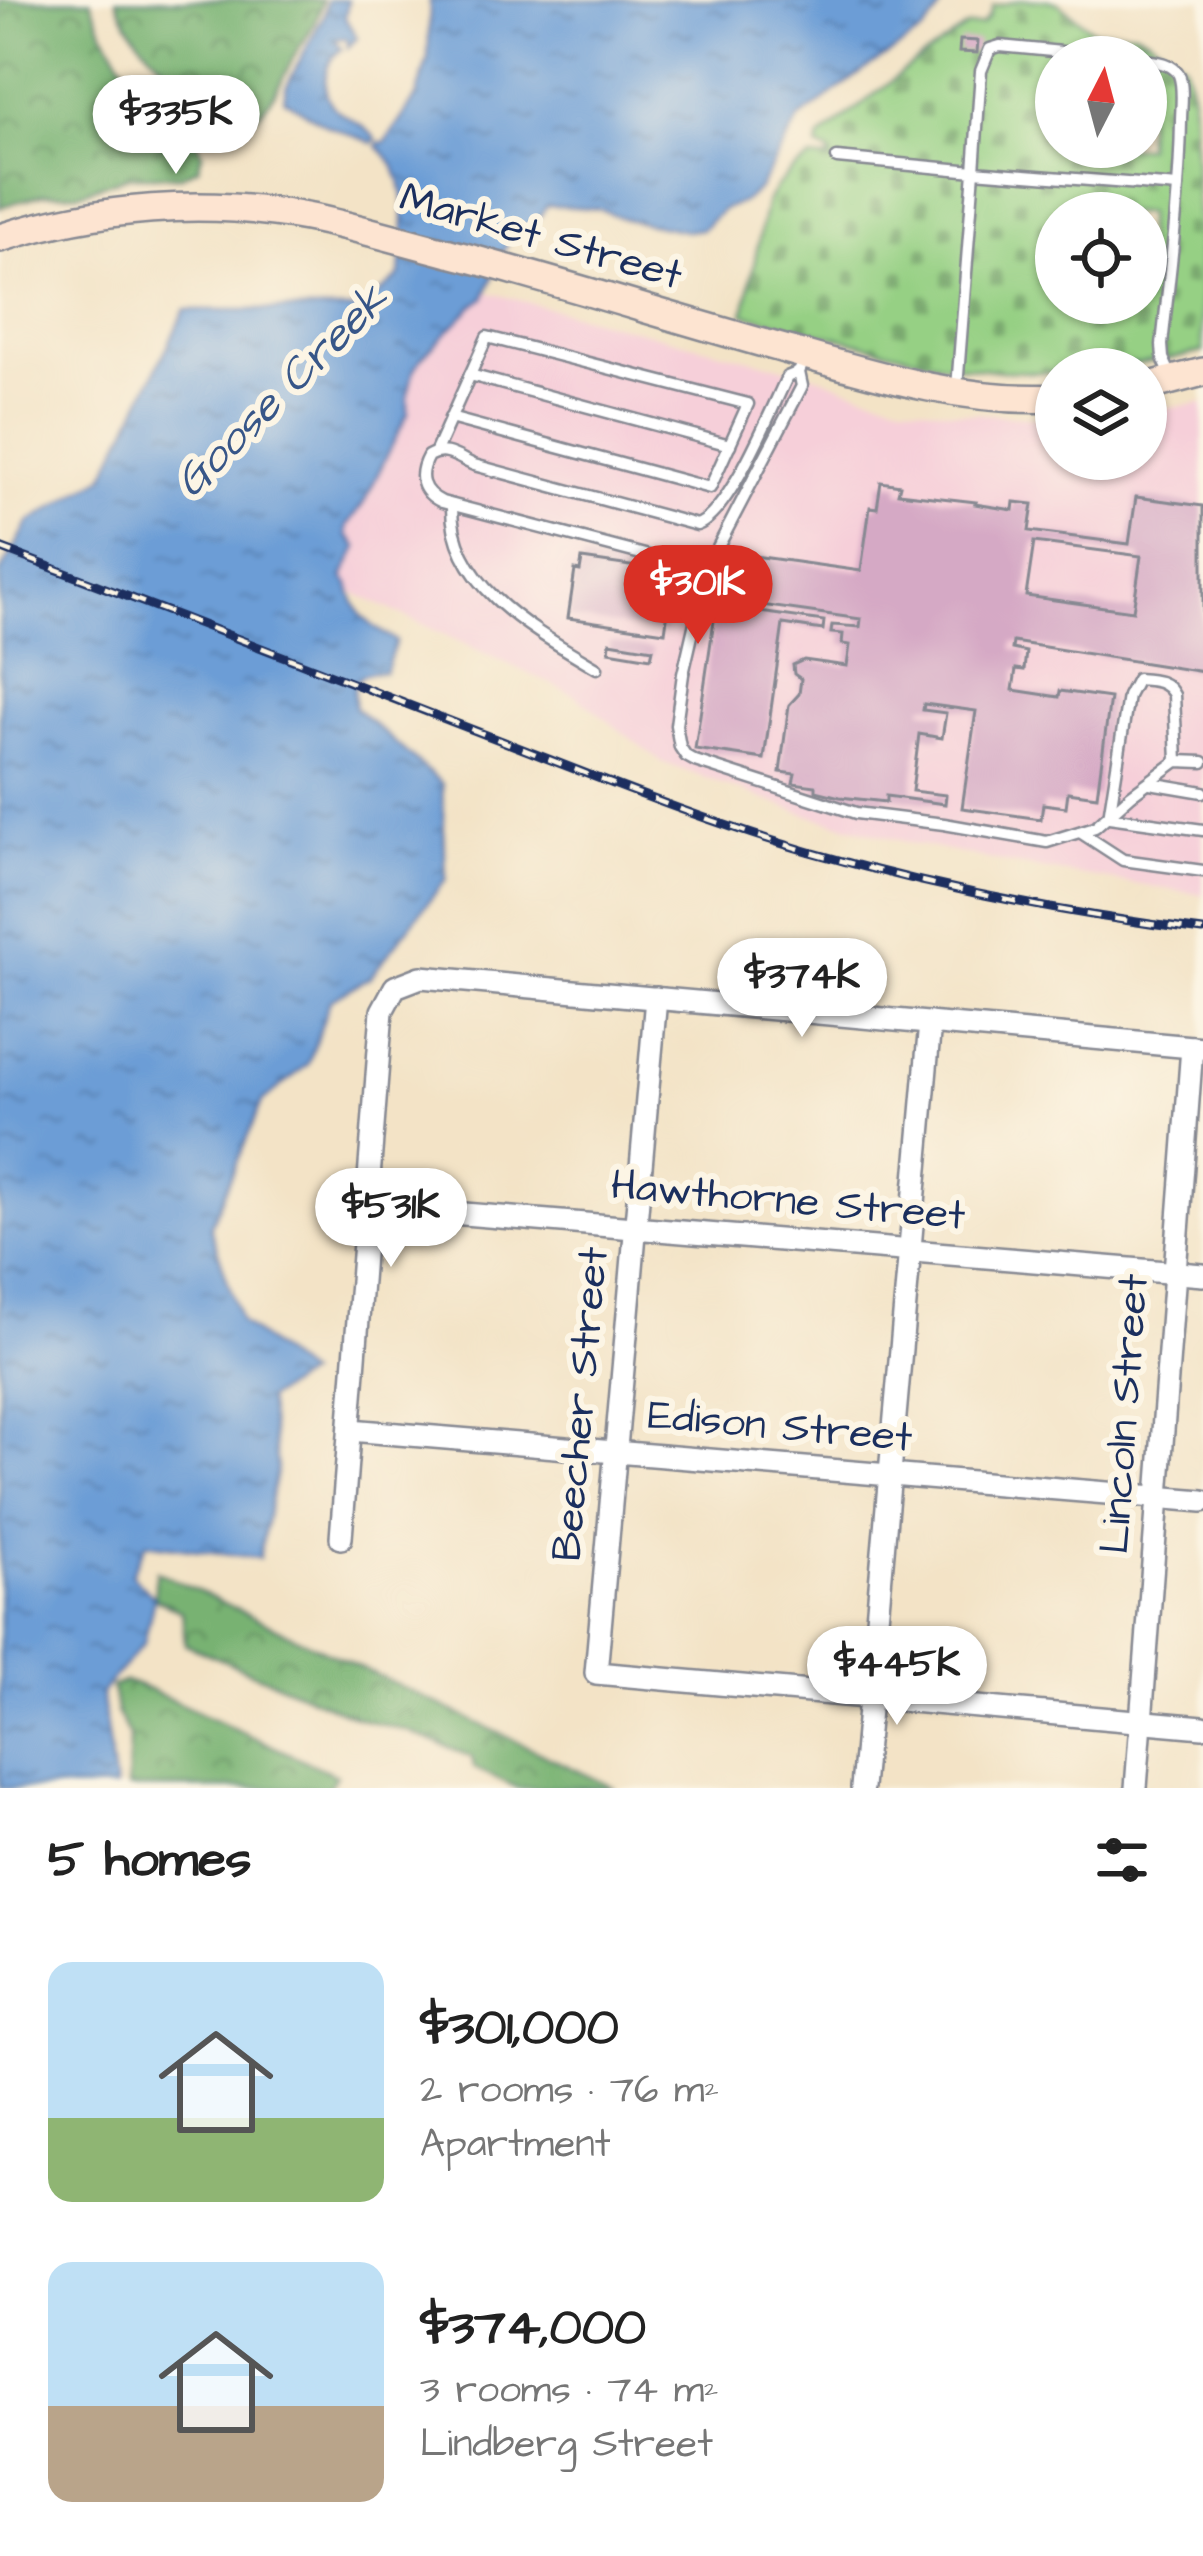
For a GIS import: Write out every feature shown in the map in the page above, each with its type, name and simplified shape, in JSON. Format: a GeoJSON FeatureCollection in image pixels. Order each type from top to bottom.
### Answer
{"type":"FeatureCollection","features":[{"type":"Feature","properties":{"kind":"main road","name":"Market Street"},"geometry":{"type":"LineString","coordinates":[[0,238],[64,220],[124,211],[187,208],[303,216],[544,278],[803,364],[906,384],[1035,397]]}},
{"type":"Feature","properties":{"kind":"main road"},"geometry":{"type":"LineString","coordinates":[[1167,382],[1203,372]]}},
{"type":"Feature","properties":{"kind":"street"},"geometry":{"type":"LineString","coordinates":[[341,1538],[382,1011],[395,987],[421,977],[1198,1047]]}},
{"type":"Feature","properties":{"kind":"street","name":"Beecher Street"},"geometry":{"type":"LineString","coordinates":[[656,998],[596,1673],[869,1696]]}},
{"type":"Feature","properties":{"kind":"street"},"geometry":{"type":"LineString","coordinates":[[862,1788],[930,1023]]}},
{"type":"Feature","properties":{"kind":"street","name":"Lincoln Street"},"geometry":{"type":"LineString","coordinates":[[1136,1788],[1175,1273],[1198,1047]]}},
{"type":"Feature","properties":{"kind":"street","name":"Hawthorne Street"},"geometry":{"type":"LineString","coordinates":[[367,1206],[1203,1275]]}},
{"type":"Feature","properties":{"kind":"street","name":"Edison Street"},"geometry":{"type":"LineString","coordinates":[[350,1430],[1203,1501]]}},
{"type":"Feature","properties":{"kind":"street"},"geometry":{"type":"LineString","coordinates":[[869,1696],[1203,1727]]}},
{"type":"Feature","properties":{"kind":"lane"},"geometry":{"type":"LineString","coordinates":[[956,391],[981,71],[990,49],[1035,49]]}},
{"type":"Feature","properties":{"kind":"lane"},"geometry":{"type":"LineString","coordinates":[[1162,348],[1173,257],[1181,100],[1179,75],[1167,64]]}},
{"type":"Feature","properties":{"kind":"lane"},"geometry":{"type":"LineString","coordinates":[[837,158],[1178,187]]}},
{"type":"Feature","properties":{"kind":"lane"},"geometry":{"type":"LineString","coordinates":[[710,488],[748,404],[487,337],[421,478],[432,497],[452,505],[687,566],[702,564],[718,547],[802,386],[803,364]]}},
{"type":"Feature","properties":{"kind":"lane"},"geometry":{"type":"LineString","coordinates":[[436,451],[698,525],[708,521],[724,501],[787,377],[803,364]]}},
{"type":"Feature","properties":{"kind":"lane"},"geometry":{"type":"LineString","coordinates":[[470,375],[730,445]]}},
{"type":"Feature","properties":{"kind":"lane"},"geometry":{"type":"LineString","coordinates":[[451,418],[710,488],[724,501]]}},
{"type":"Feature","properties":{"kind":"lane"},"geometry":{"type":"LineString","coordinates":[[452,505],[451,528],[460,555],[484,587],[533,630],[597,668]]}},
{"type":"Feature","properties":{"kind":"lane"},"geometry":{"type":"LineString","coordinates":[[702,564],[700,601],[676,725],[686,756],[711,767],[856,813],[1047,842],[1095,827],[1177,760],[1203,762]]}},
{"type":"Feature","properties":{"kind":"lane"},"geometry":{"type":"LineString","coordinates":[[1109,817],[1128,695],[1137,679],[1161,682],[1174,695],[1177,760]]}},
{"type":"Feature","properties":{"kind":"lane"},"geometry":{"type":"LineString","coordinates":[[1150,783],[1203,792]]}},
{"type":"Feature","properties":{"kind":"lane"},"geometry":{"type":"LineString","coordinates":[[1109,817],[1203,830]]}},
{"type":"Feature","properties":{"kind":"lane"},"geometry":{"type":"LineString","coordinates":[[1080,832],[1123,860],[1203,871]]}},
{"type":"Feature","properties":{"kind":"shaded area"},"geometry":{"type":"Polygon","coordinates":[[[487,292],[821,377],[902,403],[1035,418],[1035,480],[1167,480],[1167,408],[1203,403],[1203,895],[1016,865],[808,815],[661,762],[575,695],[350,591],[343,577],[357,547],[347,536],[347,526],[363,504],[408,413],[413,372],[436,341],[487,292]]]}},
{"type":"Feature","properties":{"kind":"green space"},"geometry":{"type":"Polygon","coordinates":[[[0,0],[91,0],[122,63],[197,140],[202,154],[198,168],[181,176],[129,176],[80,193],[44,194],[0,207],[0,0]]]}},
{"type":"Feature","properties":{"kind":"green space"},"geometry":{"type":"Polygon","coordinates":[[[116,0],[322,0],[315,22],[275,93],[244,126],[154,56],[116,0]]]}},
{"type":"Feature","properties":{"kind":"green space"},"geometry":{"type":"Polygon","coordinates":[[[1047,0],[1094,31],[1135,31],[1145,36],[1035,36],[1035,168],[1167,168],[1167,51],[1184,63],[1192,90],[1203,352],[1167,360],[1167,348],[1035,348],[1035,372],[1003,371],[943,364],[744,314],[766,204],[776,187],[811,159],[830,159],[828,152],[817,147],[820,138],[900,74],[989,17],[993,6],[1047,0]]]}},
{"type":"Feature","properties":{"kind":"green space"},"geometry":{"type":"Polygon","coordinates":[[[156,1571],[615,1788],[518,1788],[474,1768],[472,1757],[408,1731],[361,1719],[185,1644],[182,1612],[154,1598],[156,1571]]]}},
{"type":"Feature","properties":{"kind":"green space"},"geometry":{"type":"Polygon","coordinates":[[[125,1681],[336,1775],[329,1788],[127,1788],[129,1736],[116,1712],[112,1687],[125,1681]]]}},
{"type":"Feature","properties":{"kind":"water"},"geometry":{"type":"Polygon","coordinates":[[[327,0],[348,0],[345,18],[357,38],[348,47],[347,38],[334,39],[342,49],[327,69],[327,94],[336,109],[376,139],[372,143],[328,126],[284,99],[327,0]]]}},
{"type":"Feature","properties":{"kind":"water","name":"Goose Creek"},"geometry":{"type":"Polygon","coordinates":[[[430,0],[945,0],[923,32],[800,118],[758,190],[723,209],[702,229],[686,231],[624,219],[600,209],[547,205],[540,216],[515,232],[484,298],[422,357],[413,372],[408,413],[363,504],[347,526],[347,536],[358,547],[343,577],[365,618],[396,641],[385,672],[368,673],[358,680],[355,708],[442,784],[446,879],[371,976],[330,1000],[308,1064],[262,1102],[210,1227],[241,1322],[306,1375],[267,1399],[277,1467],[259,1558],[146,1543],[131,1574],[154,1598],[144,1643],[101,1693],[115,1788],[0,1788],[0,574],[29,522],[104,477],[185,310],[360,310],[400,276],[402,189],[389,159],[377,146],[388,139],[416,97],[428,58],[430,0]]]}},
{"type":"Feature","properties":{"kind":"building"},"geometry":{"type":"Polygon","coordinates":[[[960,40],[978,41],[977,53],[959,52],[960,40]]]}},
{"type":"Feature","properties":{"kind":"building"},"geometry":{"type":"Polygon","coordinates":[[[881,482],[900,485],[898,493],[1013,510],[1014,502],[1033,504],[1029,531],[1129,544],[1136,497],[1203,506],[1203,672],[1013,642],[1012,649],[1026,652],[1024,670],[1016,669],[1013,690],[1110,698],[1097,796],[1068,792],[1066,807],[1043,804],[1041,819],[962,808],[976,711],[924,704],[923,710],[946,713],[942,738],[919,734],[912,791],[946,795],[945,804],[886,796],[886,802],[840,797],[816,791],[816,786],[793,783],[795,774],[780,772],[789,705],[799,694],[801,679],[793,665],[804,660],[847,666],[850,645],[842,644],[843,634],[831,633],[832,625],[860,627],[861,619],[747,603],[754,556],[861,571],[870,507],[877,508],[881,482]],[[1034,542],[1026,596],[1133,611],[1141,556],[1034,542]]]}},
{"type":"Feature","properties":{"kind":"building"},"geometry":{"type":"Polygon","coordinates":[[[582,559],[686,574],[682,601],[824,621],[823,630],[783,624],[764,759],[695,749],[715,614],[668,611],[665,632],[568,618],[575,570],[580,571],[582,559]]]}},
{"type":"Feature","properties":{"kind":"building"},"geometry":{"type":"Polygon","coordinates":[[[610,642],[653,649],[651,658],[609,651],[610,642]]]}},
{"type":"Feature","properties":{"kind":"railway"},"geometry":{"type":"LineString","coordinates":[[0,548],[768,839],[956,889],[1203,931]]}}]}
